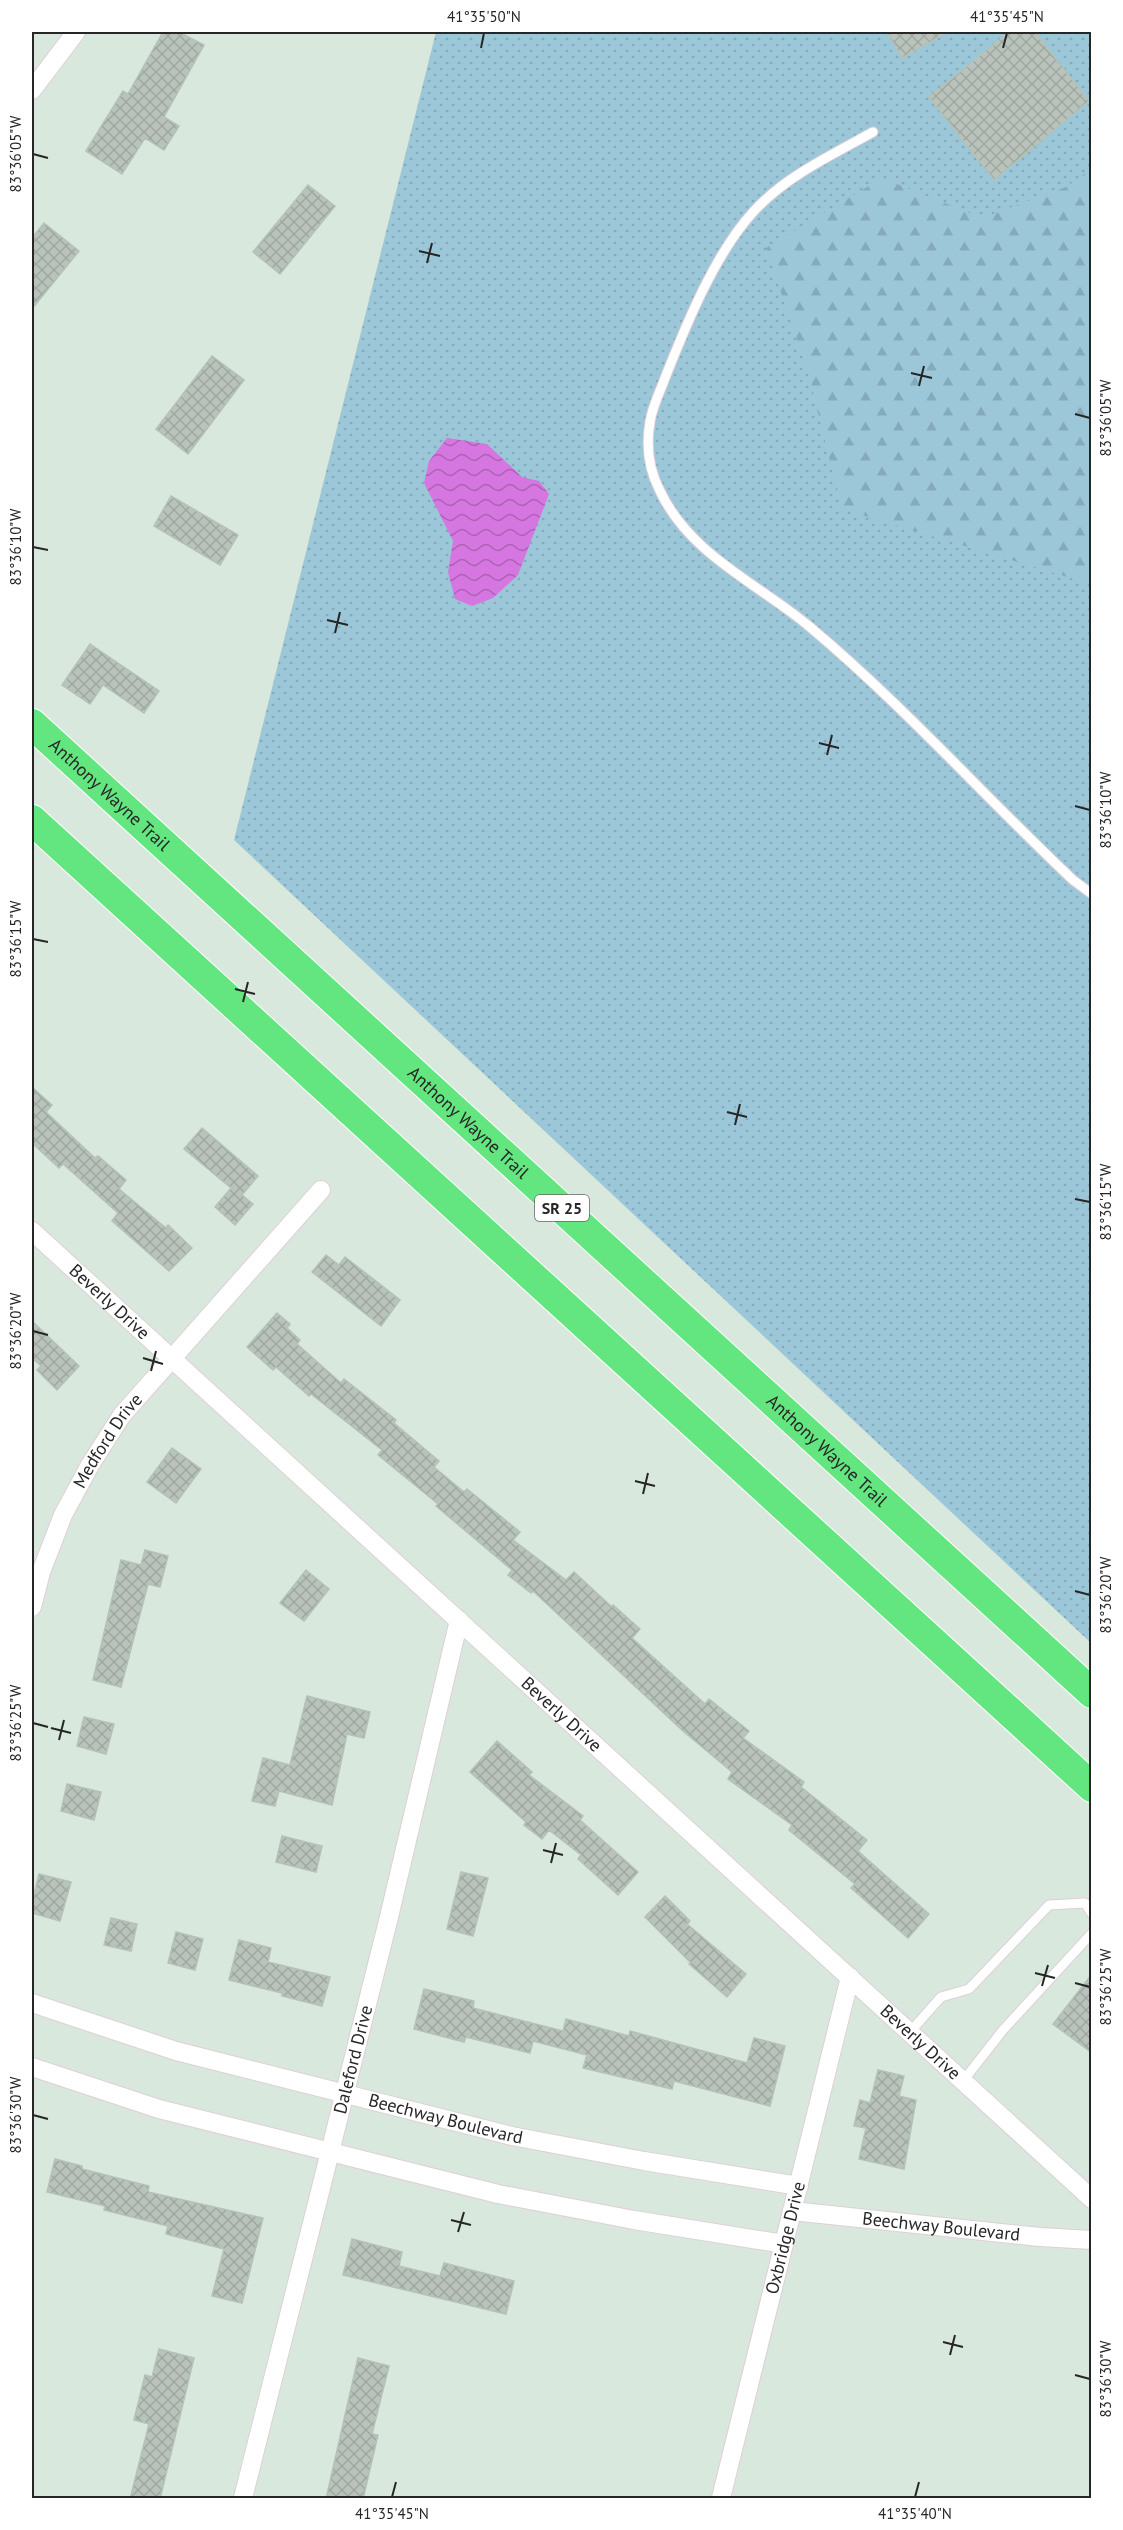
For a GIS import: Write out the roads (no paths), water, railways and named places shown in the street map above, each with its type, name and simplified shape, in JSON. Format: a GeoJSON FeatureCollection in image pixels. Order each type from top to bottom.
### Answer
{"type":"FeatureCollection","features":[{"type":"Feature","properties":{"kind":"highway","name":"Anthony Wayne Trail"},"geometry":{"type":"LineString","coordinates":[[32,724],[1092,1693]]}},
{"type":"Feature","properties":{"kind":"highway"},"geometry":{"type":"LineString","coordinates":[[32,820],[1092,1787]]}},
{"type":"Feature","properties":{"kind":"highway"},"geometry":{"type":"LineString","coordinates":[[1053,1752],[1092,1780]]}},
{"type":"Feature","properties":{"kind":"street"},"geometry":{"type":"LineString","coordinates":[[32,90],[76,32]]}},
{"type":"Feature","properties":{"kind":"street","name":"Medford Drive"},"geometry":{"type":"LineString","coordinates":[[32,1607],[41,1572],[63,1515],[90,1465],[122,1415],[321,1190]]}},
{"type":"Feature","properties":{"kind":"street","name":"Beverly Drive"},"geometry":{"type":"LineString","coordinates":[[32,1231],[1092,2199]]}},
{"type":"Feature","properties":{"kind":"street","name":"Daleford Drive"},"geometry":{"type":"LineString","coordinates":[[243,2499],[459,1620]]}},
{"type":"Feature","properties":{"kind":"street","name":"Oxbridge Drive"},"geometry":{"type":"LineString","coordinates":[[721,2499],[850,1977]]}},
{"type":"Feature","properties":{"kind":"street","name":"Beechway Boulevard"},"geometry":{"type":"LineString","coordinates":[[32,2003],[176,2051],[546,2143],[798,2186]]}},
{"type":"Feature","properties":{"kind":"street"},"geometry":{"type":"LineString","coordinates":[[32,2067],[159,2109],[539,2203],[784,2244]]}},
{"type":"Feature","properties":{"kind":"street","name":"Beechway Boulevard"},"geometry":{"type":"LineString","coordinates":[[792,2211],[1040,2237],[1092,2240]]}},
{"type":"Feature","properties":{"kind":"lane"},"geometry":{"type":"LineString","coordinates":[[873,132],[795,176],[754,211],[726,250],[691,317],[650,418],[647,449],[659,490],[673,515],[707,552],[809,626],[865,676],[1065,872],[1092,894]]}},
{"type":"Feature","properties":{"kind":"lane"},"geometry":{"type":"LineString","coordinates":[[910,2032],[941,1997],[969,1989],[1048,1905],[1085,1903],[1092,1914]]}},
{"type":"Feature","properties":{"kind":"lane"},"geometry":{"type":"LineString","coordinates":[[963,2080],[1003,2030],[1092,1933]]}},
{"type":"Feature","properties":{"kind":"water"},"geometry":{"type":"Polygon","coordinates":[[[447,438],[487,444],[522,477],[539,481],[549,494],[518,575],[493,598],[472,606],[455,599],[448,572],[453,541],[424,483],[429,461],[447,438]]]}}]}
